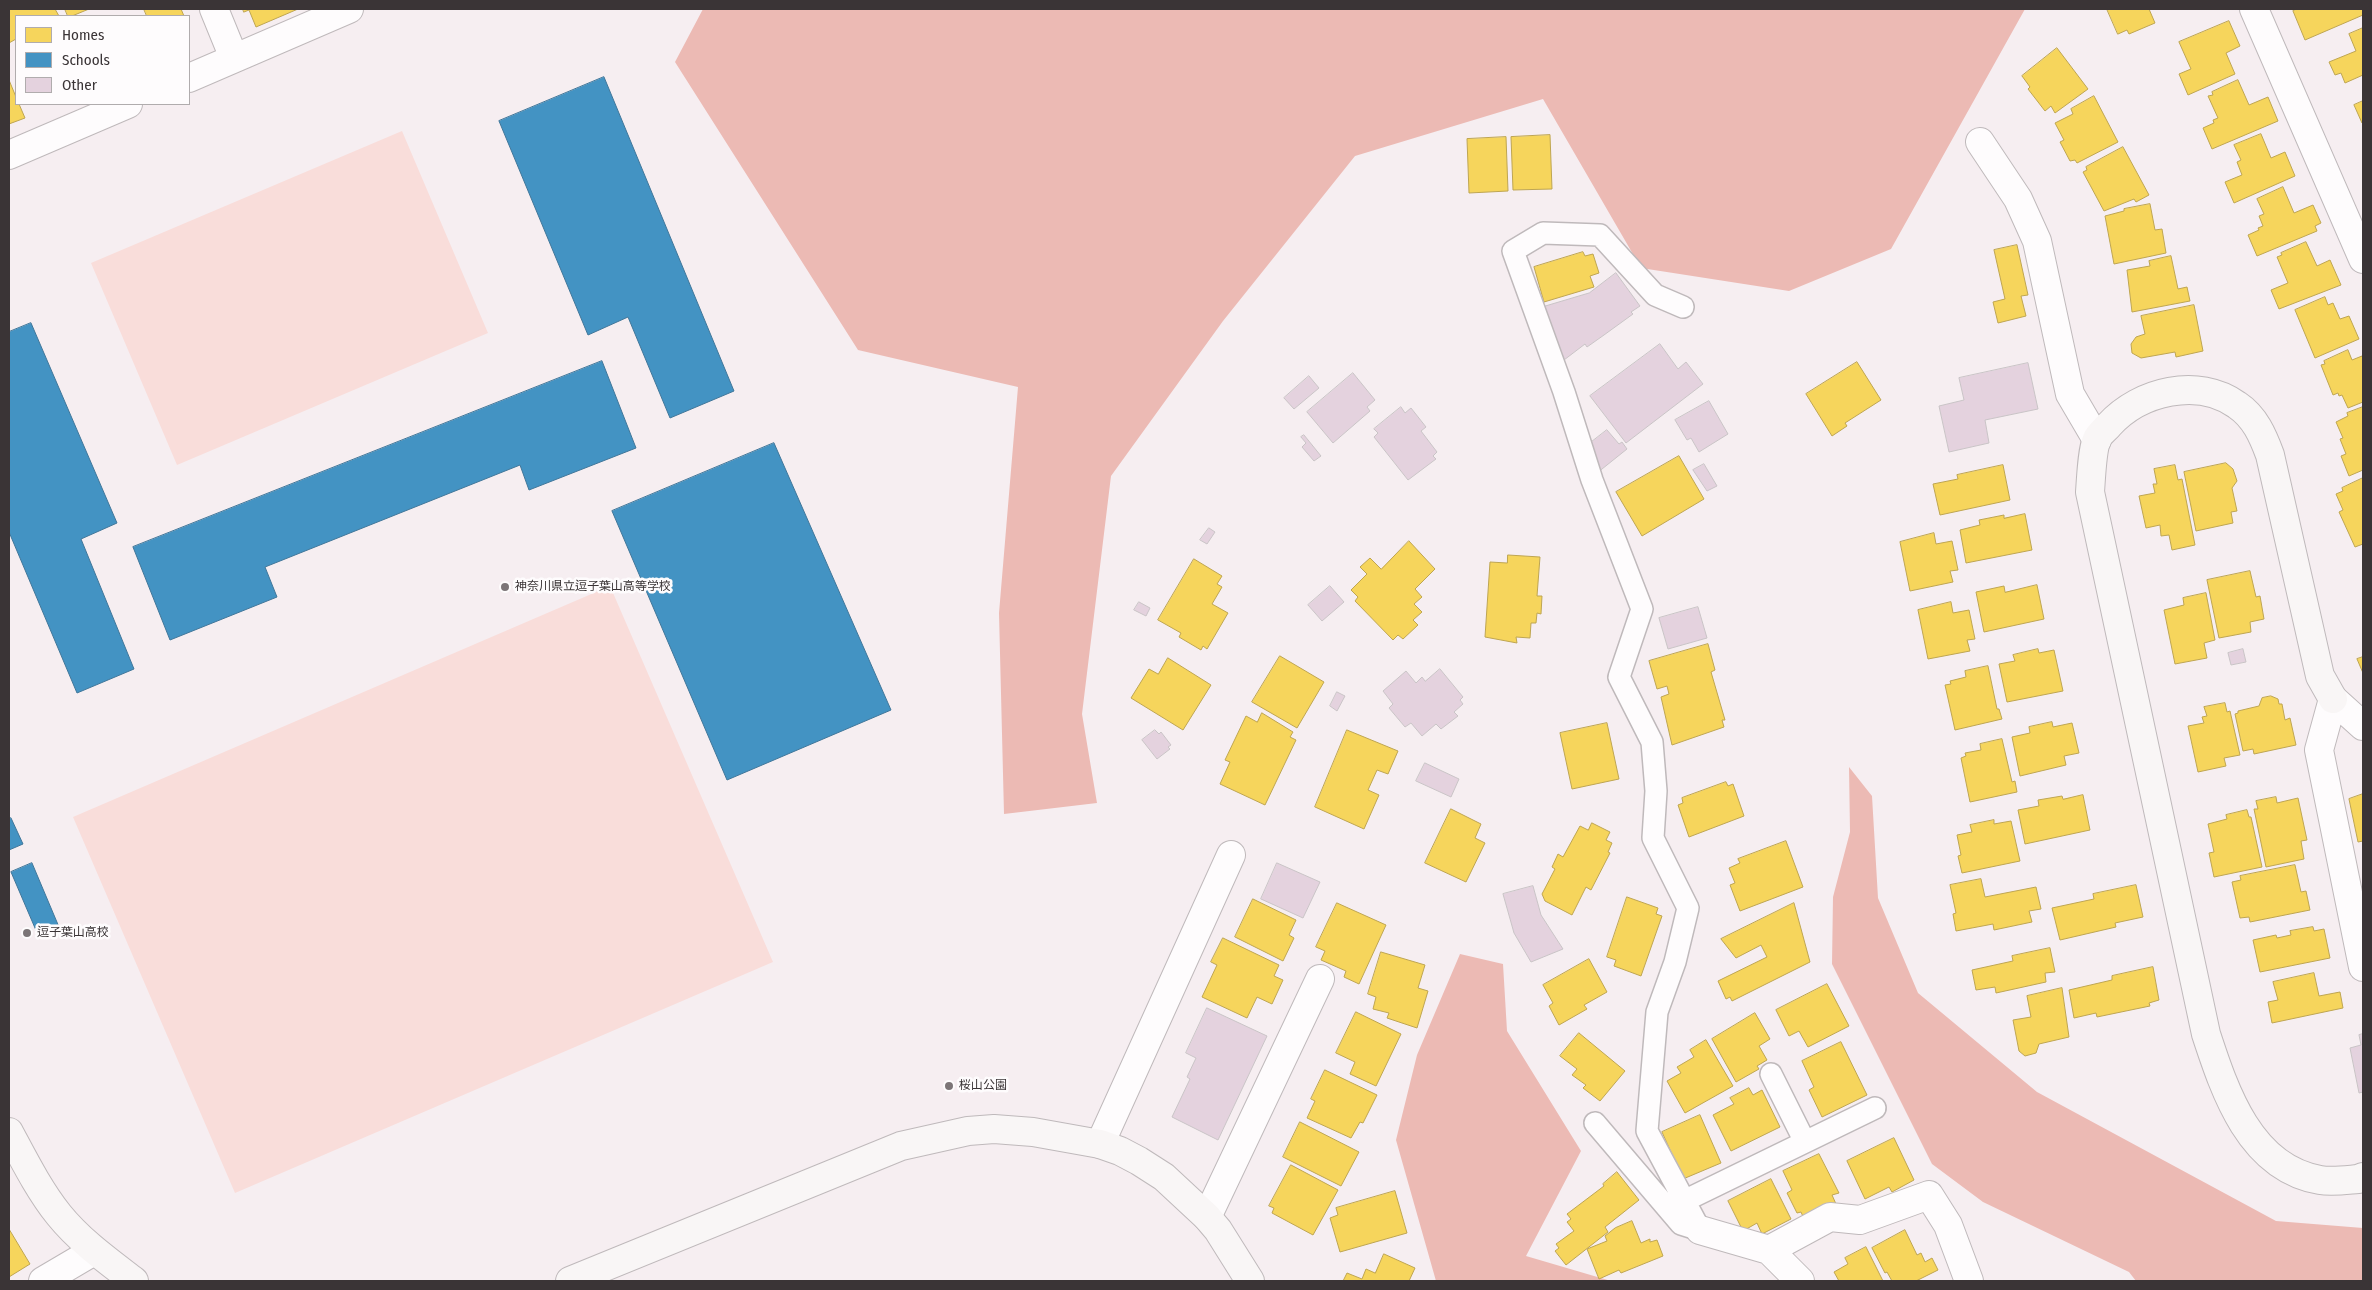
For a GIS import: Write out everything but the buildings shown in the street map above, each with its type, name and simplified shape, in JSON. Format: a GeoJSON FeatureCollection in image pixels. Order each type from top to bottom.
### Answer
{"type":"FeatureCollection","features":[{"type":"Feature","properties":{"kind":"street"},"geometry":{"type":"LineString","coordinates":[[214,9],[234,58]]}},
{"type":"Feature","properties":{"kind":"street"},"geometry":{"type":"LineString","coordinates":[[190,78],[349,9]]}},
{"type":"Feature","properties":{"kind":"street"},"geometry":{"type":"LineString","coordinates":[[2254,9],[2363,259]]}},
{"type":"Feature","properties":{"kind":"street"},"geometry":{"type":"LineString","coordinates":[[9,155],[126,105]]}},
{"type":"Feature","properties":{"kind":"street"},"geometry":{"type":"LineString","coordinates":[[1980,142],[2018,199],[2037,241],[2070,394],[2097,440]]}},
{"type":"Feature","properties":{"kind":"street"},"geometry":{"type":"LineString","coordinates":[[2363,726],[2333,699],[2320,676],[2270,455],[2260,429],[2238,405],[2211,393],[2176,390],[2147,397],[2119,414],[2097,440],[2090,492],[2206,1034],[2225,1091],[2240,1120],[2262,1147],[2285,1168],[2320,1180],[2358,1179],[2363,1177]]}},
{"type":"Feature","properties":{"kind":"street"},"geometry":{"type":"LineString","coordinates":[[2333,699],[2319,750],[2363,967]]}},
{"type":"Feature","properties":{"kind":"street"},"geometry":{"type":"LineString","coordinates":[[1100,1144],[1231,856]]}},
{"type":"Feature","properties":{"kind":"street"},"geometry":{"type":"LineString","coordinates":[[1207,1217],[1320,978]]}},
{"type":"Feature","properties":{"kind":"street"},"geometry":{"type":"LineString","coordinates":[[570,1281],[901,1146],[968,1131],[994,1129],[1033,1132],[1100,1144],[1120,1151],[1164,1178],[1207,1217],[1218,1230],[1250,1281]]}},
{"type":"Feature","properties":{"kind":"street"},"geometry":{"type":"LineString","coordinates":[[9,1132],[31,1173],[59,1215],[94,1250],[134,1281]]}},
{"type":"Feature","properties":{"kind":"street"},"geometry":{"type":"LineString","coordinates":[[1769,1250],[1830,1217],[1860,1220],[1929,1195],[1948,1225],[1969,1281]]}},
{"type":"Feature","properties":{"kind":"street"},"geometry":{"type":"LineString","coordinates":[[1700,1230],[1769,1250],[1800,1281]]}},
{"type":"Feature","properties":{"kind":"street"},"geometry":{"type":"LineString","coordinates":[[43,1281],[94,1250]]}},
{"type":"Feature","properties":{"kind":"lane"},"geometry":{"type":"LineString","coordinates":[[1683,307],[1654,295],[1600,235],[1543,233],[1513,251],[1564,392],[1592,480],[1642,609],[1619,677],[1652,742],[1656,791],[1653,838],[1688,908],[1675,962],[1656,1012],[1647,1131],[1700,1230]]}},
{"type":"Feature","properties":{"kind":"lane"},"geometry":{"type":"LineString","coordinates":[[1771,1074],[1805,1142]]}},
{"type":"Feature","properties":{"kind":"lane"},"geometry":{"type":"LineString","coordinates":[[1684,1201],[1875,1108]]}},
{"type":"Feature","properties":{"kind":"lane"},"geometry":{"type":"LineString","coordinates":[[1595,1123],[1681,1224],[1700,1230]]}},
{"type":"Feature","properties":{"kind":"shaded area"},"geometry":{"type":"Polygon","coordinates":[[[703,9],[2025,9],[1891,249],[1789,291],[1641,268],[1543,99],[1355,156],[1223,321],[1111,476],[1082,714],[1097,803],[1004,814],[999,613],[1018,387],[858,350],[675,62],[703,9]]]}},
{"type":"Feature","properties":{"kind":"shaded area"},"geometry":{"type":"Polygon","coordinates":[[[402,131],[488,333],[177,465],[91,263],[402,131]]]}},
{"type":"Feature","properties":{"kind":"shaded area"},"geometry":{"type":"Polygon","coordinates":[[[610,586],[773,962],[235,1193],[73,817],[610,586]]]}},
{"type":"Feature","properties":{"kind":"shaded area"},"geometry":{"type":"Polygon","coordinates":[[[1849,767],[1872,796],[1878,898],[1918,993],[2037,1092],[2276,1221],[2363,1228],[2363,1281],[2136,1281],[2129,1272],[1983,1202],[1932,1164],[1832,964],[1833,897],[1850,832],[1849,767]]]}},
{"type":"Feature","properties":{"kind":"shaded area"},"geometry":{"type":"Polygon","coordinates":[[[1460,954],[1503,964],[1507,1031],[1581,1151],[1526,1256],[1611,1281],[1436,1281],[1396,1140],[1417,1055],[1460,954]]]}},
{"type":"Feature","properties":{"kind":"place","name":"神奈川県立逗子葉山高等学校"},"geometry":{"type":"Point","coordinates":[505,587]}},
{"type":"Feature","properties":{"kind":"place","name":"逗子葉山高校"},"geometry":{"type":"Point","coordinates":[27,933]}},
{"type":"Feature","properties":{"kind":"place","name":"桜山公園"},"geometry":{"type":"Point","coordinates":[949,1086]}}]}
